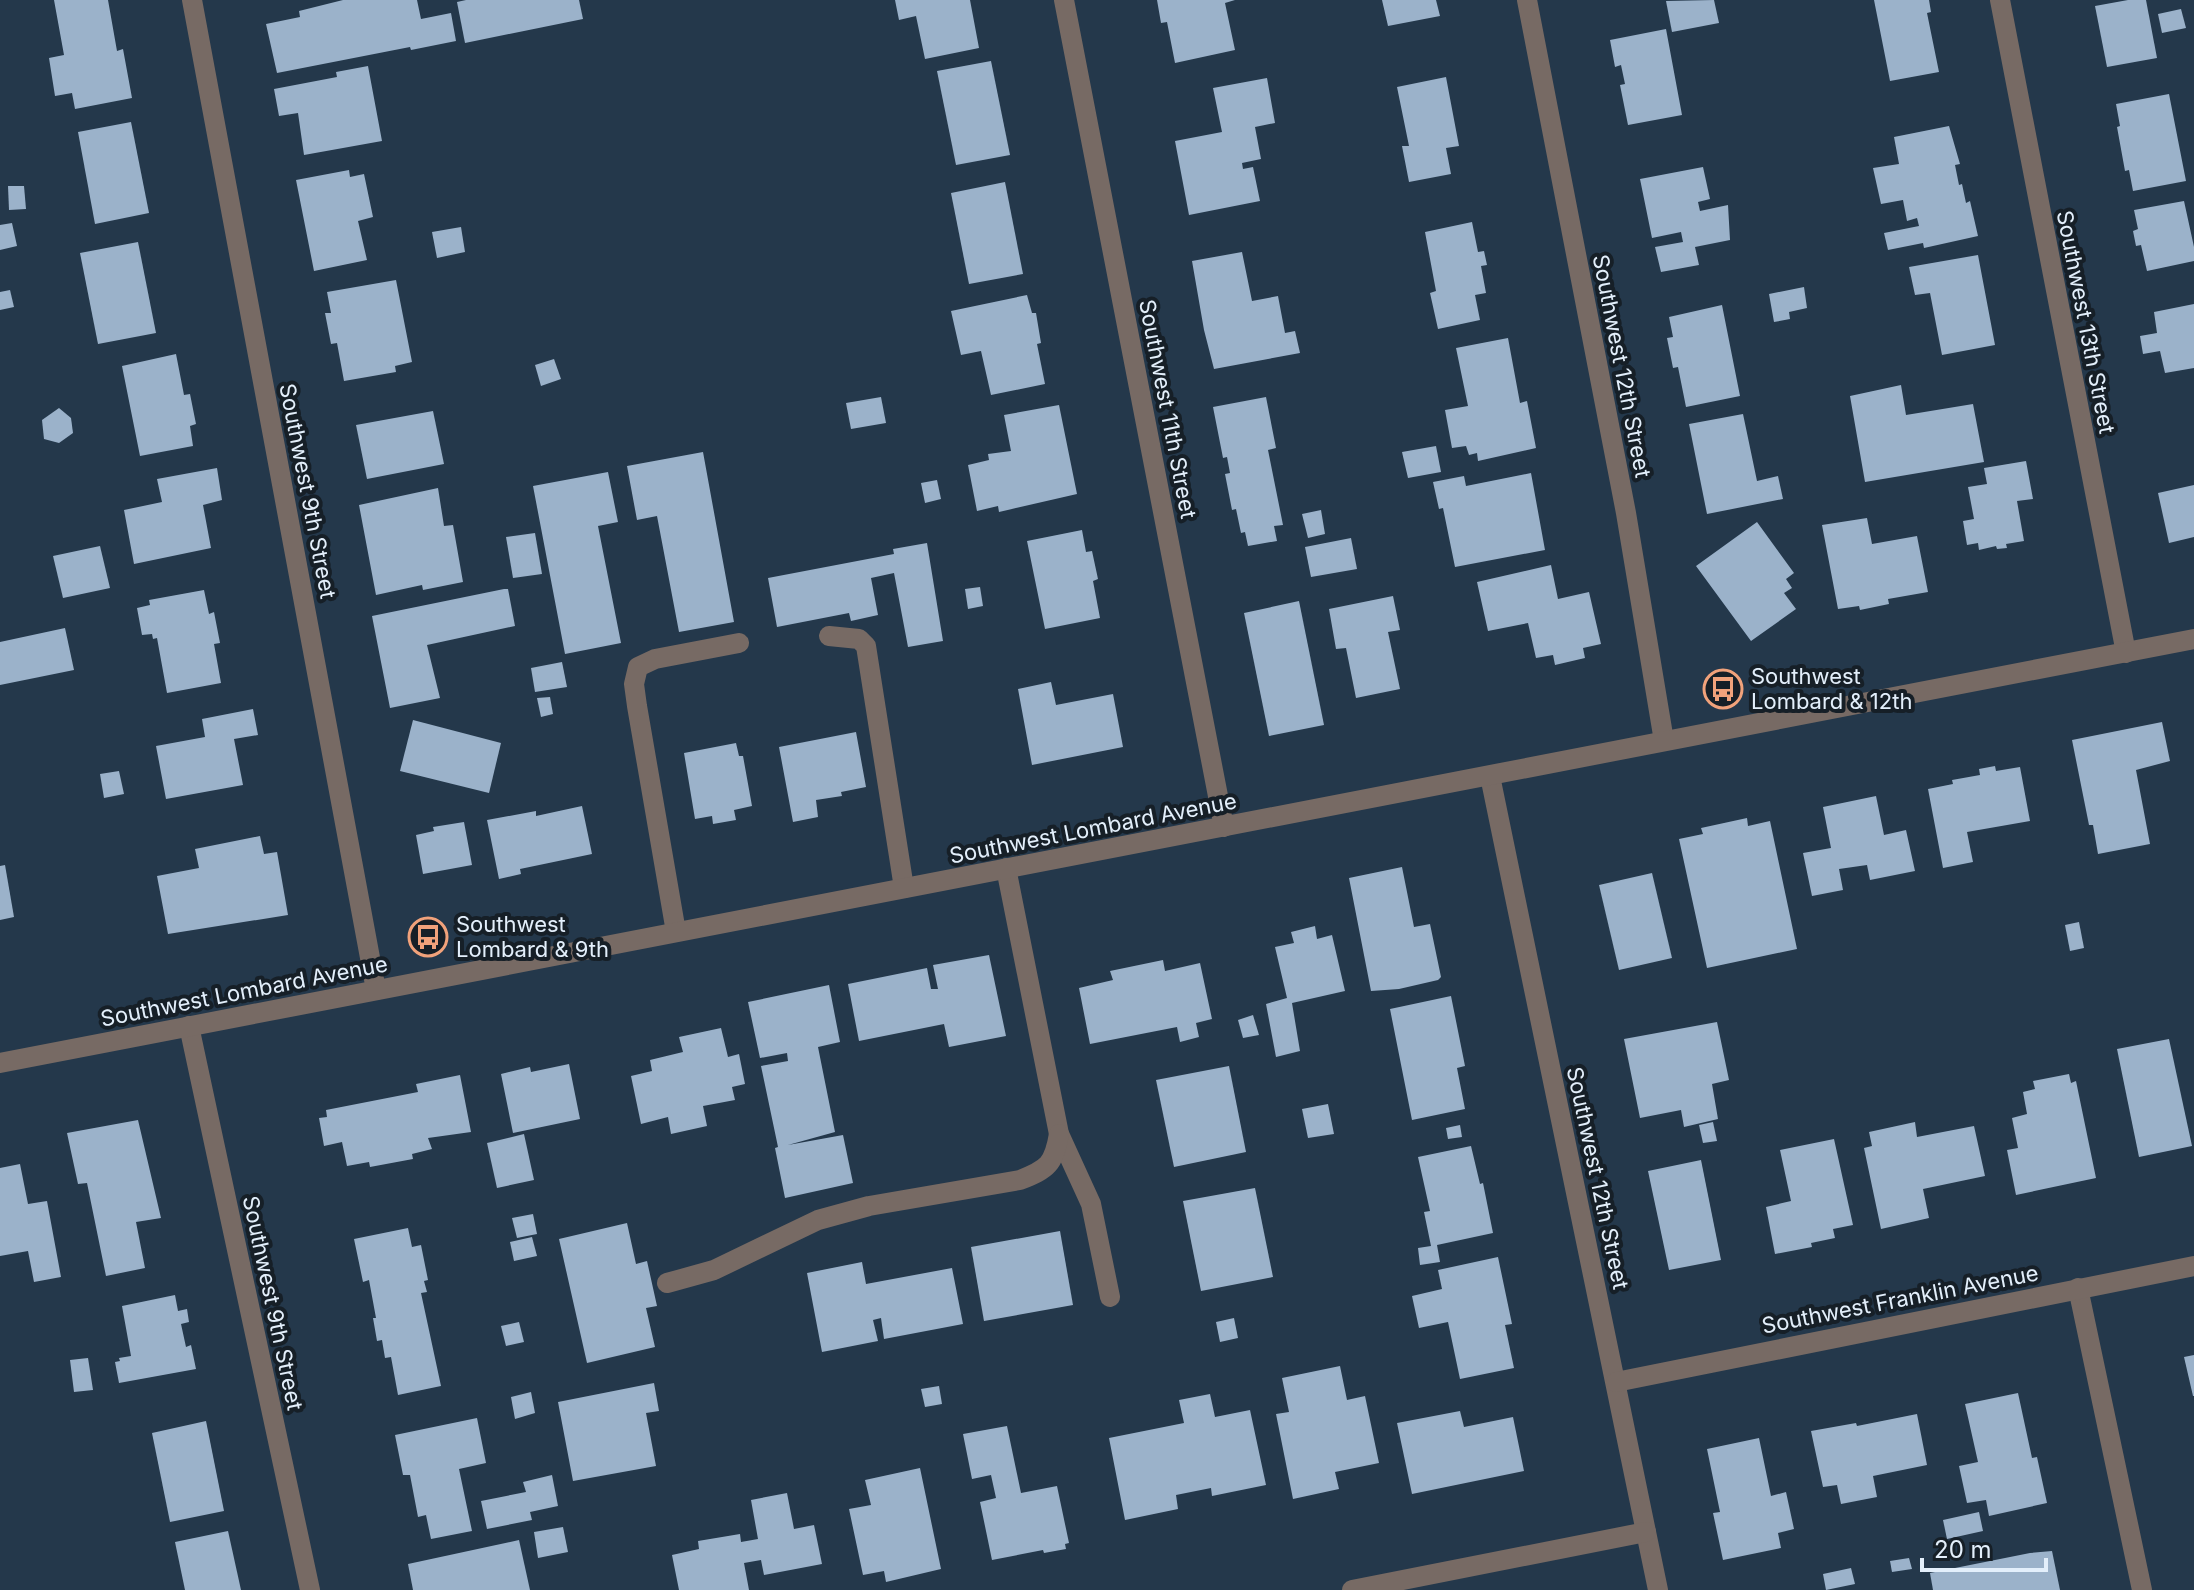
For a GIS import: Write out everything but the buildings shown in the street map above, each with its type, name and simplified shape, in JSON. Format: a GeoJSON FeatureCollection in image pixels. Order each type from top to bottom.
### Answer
{"type":"FeatureCollection","features":[{"type":"Feature","properties":{"kind":"street","name":"Southwest 9th Street"},"geometry":{"type":"LineString","coordinates":[[192,0],[376,990]]}},
{"type":"Feature","properties":{"kind":"street","name":"Southwest 11th Street"},"geometry":{"type":"LineString","coordinates":[[1064,0],[1224,827]]}},
{"type":"Feature","properties":{"kind":"street","name":"Southwest 12th Street"},"geometry":{"type":"LineString","coordinates":[[1527,0],[1623,499],[1664,741]]}},
{"type":"Feature","properties":{"kind":"street","name":"Southwest 13th Street"},"geometry":{"type":"LineString","coordinates":[[2000,0],[2126,653]]}},
{"type":"Feature","properties":{"kind":"street"},"geometry":{"type":"LineString","coordinates":[[829,636],[859,639],[866,646],[904,888]]}},
{"type":"Feature","properties":{"kind":"street","name":"Southwest Lombard Avenue"},"geometry":{"type":"LineString","coordinates":[[0,1063],[2194,639]]}},
{"type":"Feature","properties":{"kind":"street"},"geometry":{"type":"LineString","coordinates":[[676,932],[634,684],[638,667],[655,659],[739,643]]}},
{"type":"Feature","properties":{"kind":"street","name":"Southwest 12th Street"},"geometry":{"type":"LineString","coordinates":[[1490,776],[1658,1590]]}},
{"type":"Feature","properties":{"kind":"street"},"geometry":{"type":"LineString","coordinates":[[1006,868],[1059,1134],[1091,1204],[1110,1297]]}},
{"type":"Feature","properties":{"kind":"street","name":"Southwest 9th Street"},"geometry":{"type":"LineString","coordinates":[[189,1026],[310,1590]]}},
{"type":"Feature","properties":{"kind":"street"},"geometry":{"type":"LineString","coordinates":[[667,1283],[714,1270],[818,1220],[1031,1176],[1041,1171],[1055,1156],[1059,1134]]}},
{"type":"Feature","properties":{"kind":"street","name":"Southwest Franklin Avenue"},"geometry":{"type":"LineString","coordinates":[[1616,1382],[2194,1266]]}},
{"type":"Feature","properties":{"kind":"street"},"geometry":{"type":"LineString","coordinates":[[2078,1288],[2142,1590]]}},
{"type":"Feature","properties":{"kind":"street"},"geometry":{"type":"LineString","coordinates":[[1352,1590],[1646,1532]]}},
{"type":"Feature","properties":{"kind":"place","name":"Southwest Lombard & 12th"},"geometry":{"type":"Point","coordinates":[1723,689]}},
{"type":"Feature","properties":{"kind":"place","name":"Southwest Lombard & 9th"},"geometry":{"type":"Point","coordinates":[428,937]}}]}
